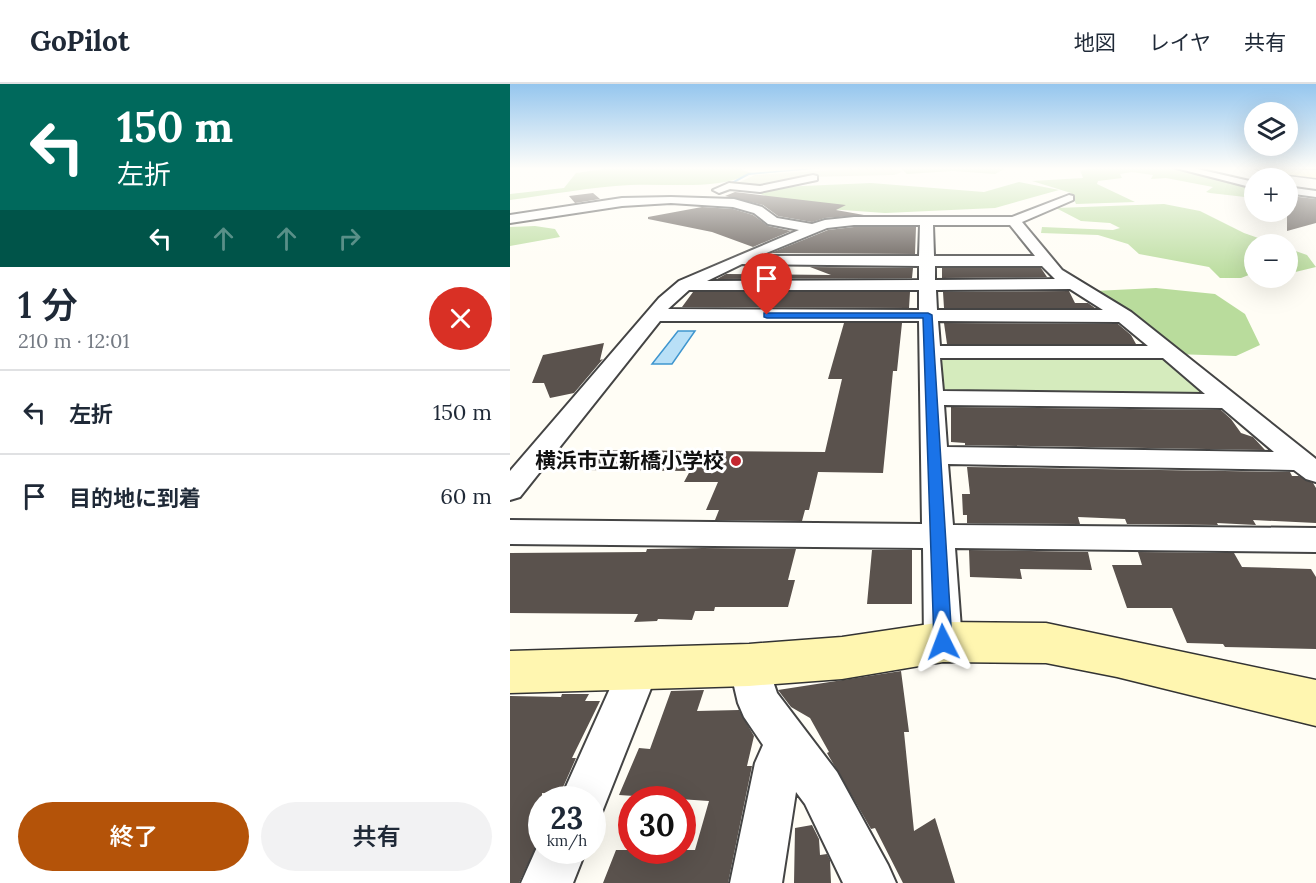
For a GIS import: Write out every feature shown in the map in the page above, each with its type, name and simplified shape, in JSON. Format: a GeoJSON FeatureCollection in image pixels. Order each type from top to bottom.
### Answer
{"type":"FeatureCollection","features":[{"type":"Feature","properties":{"kind":"street"},"geometry":{"type":"LineString","coordinates":[[510,219],[600,205]]}},
{"type":"Feature","properties":{"kind":"street"},"geometry":{"type":"LineString","coordinates":[[747,205],[762,208],[773,221],[811,228]]}},
{"type":"Feature","properties":{"kind":"street"},"geometry":{"type":"LineString","coordinates":[[510,490],[665,302],[684,286],[811,228],[854,221],[1014,221],[1052,205]]}},
{"type":"Feature","properties":{"kind":"street"},"geometry":{"type":"LineString","coordinates":[[926,221],[929,352],[943,642]]}},
{"type":"Feature","properties":{"kind":"street"},"geometry":{"type":"LineString","coordinates":[[1014,221],[1019,224],[1027,239],[1056,273],[1124,316],[1308,467]]}},
{"type":"Feature","properties":{"kind":"street"},"geometry":{"type":"LineString","coordinates":[[789,238],[830,239]]}},
{"type":"Feature","properties":{"kind":"street"},"geometry":{"type":"LineString","coordinates":[[1006,239],[1027,239]]}},
{"type":"Feature","properties":{"kind":"street"},"geometry":{"type":"LineString","coordinates":[[735,261],[1045,261]]}},
{"type":"Feature","properties":{"kind":"street"},"geometry":{"type":"LineString","coordinates":[[684,286],[1072,284]]}},
{"type":"Feature","properties":{"kind":"street"},"geometry":{"type":"LineString","coordinates":[[655,315],[1124,316]]}},
{"type":"Feature","properties":{"kind":"street"},"geometry":{"type":"LineString","coordinates":[[929,352],[1168,352]]}},
{"type":"Feature","properties":{"kind":"street"},"geometry":{"type":"LineString","coordinates":[[931,398],[1228,401]]}},
{"type":"Feature","properties":{"kind":"street"},"geometry":{"type":"LineString","coordinates":[[934,455],[1308,467]]}},
{"type":"Feature","properties":{"kind":"street"},"geometry":{"type":"LineString","coordinates":[[510,532],[1316,540]]}},
{"type":"Feature","properties":{"kind":"street"},"geometry":{"type":"LineString","coordinates":[[510,672],[749,665],[842,658],[943,642],[1046,643],[1118,657],[1316,703]]}},
{"type":"Feature","properties":{"kind":"street"},"geometry":{"type":"LineString","coordinates":[[749,665],[759,703],[821,788],[870,883]]}},
{"type":"Feature","properties":{"kind":"street"},"geometry":{"type":"LineString","coordinates":[[589,786],[639,668]]}},
{"type":"Feature","properties":{"kind":"street"},"geometry":{"type":"LineString","coordinates":[[756,883],[778,763],[789,743]]}},
{"type":"Feature","properties":{"kind":"street"},"geometry":{"type":"LineString","coordinates":[[547,883],[555,864]]}},
{"type":"Feature","properties":{"kind":"green space"},"geometry":{"type":"Polygon","coordinates":[[[797,205],[1005,205],[995,208],[885,213],[797,205]]]}},
{"type":"Feature","properties":{"kind":"green space"},"geometry":{"type":"Polygon","coordinates":[[[1171,205],[1200,211],[1247,234],[1244,234],[1244,277],[1220,278],[1209,267],[1139,254],[1128,244],[1098,235],[1041,233],[1042,227],[1113,230],[1120,228],[1110,223],[1081,221],[1056,208],[1171,205]]]}},
{"type":"Feature","properties":{"kind":"green space"},"geometry":{"type":"Polygon","coordinates":[[[535,226],[555,229],[560,237],[510,246],[510,227],[535,226]]]}},
{"type":"Feature","properties":{"kind":"green space"},"geometry":{"type":"Polygon","coordinates":[[[1298,252],[1307,255],[1316,267],[1298,271],[1298,252]]]}},
{"type":"Feature","properties":{"kind":"green space"},"geometry":{"type":"Polygon","coordinates":[[[1156,288],[1215,294],[1245,314],[1260,345],[1236,356],[1174,354],[1094,291],[1156,288]]]}},
{"type":"Feature","properties":{"kind":"green space"},"geometry":{"type":"Polygon","coordinates":[[[938,355],[1165,356],[1211,396],[940,393],[938,355]]]}},
{"type":"Feature","properties":{"kind":"water"},"geometry":{"type":"Polygon","coordinates":[[[678,331],[695,331],[672,364],[652,364],[678,331]]]}},
{"type":"Feature","properties":{"kind":"building"},"geometry":{"type":"Polygon","coordinates":[[[763,205],[845,205],[836,210],[864,215],[825,218],[812,222],[778,216],[763,205]]]}},
{"type":"Feature","properties":{"kind":"building"},"geometry":{"type":"Polygon","coordinates":[[[1298,205],[1316,205],[1316,223],[1287,231],[1287,222],[1298,222],[1298,205]]]}},
{"type":"Feature","properties":{"kind":"building"},"geometry":{"type":"Polygon","coordinates":[[[702,207],[733,209],[753,215],[768,226],[791,231],[753,247],[712,232],[648,219],[648,217],[702,207]]]}},
{"type":"Feature","properties":{"kind":"building"},"geometry":{"type":"Polygon","coordinates":[[[854,227],[916,227],[915,254],[771,253],[828,230],[854,227]]]}},
{"type":"Feature","properties":{"kind":"building"},"geometry":{"type":"Polygon","coordinates":[[[810,267],[913,268],[912,278],[717,279],[726,274],[831,275],[810,267]]]}},
{"type":"Feature","properties":{"kind":"building"},"geometry":{"type":"Polygon","coordinates":[[[942,268],[1041,268],[1047,277],[942,278],[942,268]]]}},
{"type":"Feature","properties":{"kind":"building"},"geometry":{"type":"Polygon","coordinates":[[[1069,291],[1075,303],[1088,303],[1095,308],[944,308],[943,292],[1069,291]]]}},
{"type":"Feature","properties":{"kind":"building"},"geometry":{"type":"Polygon","coordinates":[[[693,292],[910,292],[909,308],[682,307],[693,292]]]}},
{"type":"Feature","properties":{"kind":"building"},"geometry":{"type":"Polygon","coordinates":[[[844,323],[902,323],[897,371],[893,371],[883,473],[818,472],[809,510],[805,510],[802,521],[715,520],[719,510],[706,510],[718,482],[684,482],[690,471],[579,470],[594,450],[825,452],[842,379],[828,379],[844,323]]]}},
{"type":"Feature","properties":{"kind":"building"},"geometry":{"type":"Polygon","coordinates":[[[944,323],[1118,324],[1131,335],[1136,344],[947,344],[944,323]]]}},
{"type":"Feature","properties":{"kind":"building"},"geometry":{"type":"Polygon","coordinates":[[[604,343],[600,360],[603,359],[574,393],[550,398],[544,383],[532,383],[543,355],[604,343]]]}},
{"type":"Feature","properties":{"kind":"building"},"geometry":{"type":"Polygon","coordinates":[[[951,407],[1221,410],[1241,433],[1253,437],[1265,450],[965,445],[965,443],[951,442],[951,407]]]}},
{"type":"Feature","properties":{"kind":"building"},"geometry":{"type":"Polygon","coordinates":[[[967,467],[1290,472],[1292,476],[1299,476],[1313,483],[1316,488],[1316,523],[1253,520],[1256,525],[1127,524],[1125,519],[1078,517],[1080,524],[967,523],[967,515],[963,515],[962,494],[970,494],[967,467]]]}},
{"type":"Feature","properties":{"kind":"building"},"geometry":{"type":"Polygon","coordinates":[[[647,549],[796,549],[788,580],[795,580],[788,607],[715,607],[714,611],[695,611],[692,620],[658,619],[657,621],[634,622],[638,614],[510,613],[510,553],[646,552],[647,549]]]}},
{"type":"Feature","properties":{"kind":"building"},"geometry":{"type":"Polygon","coordinates":[[[872,550],[912,550],[912,604],[867,604],[872,550]]]}},
{"type":"Feature","properties":{"kind":"building"},"geometry":{"type":"Polygon","coordinates":[[[969,550],[1088,552],[1092,570],[1020,569],[1022,579],[970,577],[969,550]]]}},
{"type":"Feature","properties":{"kind":"building"},"geometry":{"type":"Polygon","coordinates":[[[1138,552],[1234,553],[1242,567],[1311,569],[1316,577],[1316,649],[1225,647],[1223,644],[1187,643],[1172,608],[1127,608],[1112,565],[1142,565],[1138,552]]]}},
{"type":"Feature","properties":{"kind":"building"},"geometry":{"type":"Polygon","coordinates":[[[901,671],[909,732],[904,732],[914,831],[935,818],[955,883],[903,883],[875,828],[871,829],[827,753],[829,752],[810,718],[791,707],[778,690],[901,671]]]}},
{"type":"Feature","properties":{"kind":"building"},"geometry":{"type":"Polygon","coordinates":[[[704,690],[697,711],[739,710],[754,736],[747,766],[752,766],[728,883],[603,883],[616,850],[618,850],[618,864],[696,864],[696,846],[709,801],[696,800],[696,786],[623,786],[639,748],[650,749],[671,691],[704,690]]]}},
{"type":"Feature","properties":{"kind":"building"},"geometry":{"type":"Polygon","coordinates":[[[562,694],[589,694],[585,701],[600,701],[572,758],[576,758],[564,786],[528,786],[528,864],[519,883],[510,883],[510,696],[561,697],[562,694]]]}},
{"type":"Feature","properties":{"kind":"building"},"geometry":{"type":"Polygon","coordinates":[[[812,825],[819,839],[820,855],[827,854],[830,860],[831,883],[794,883],[795,828],[812,825]]]}},
{"type":"Feature","properties":{"kind":"place","name":"横浜市立新橋小学校"},"geometry":{"type":"Point","coordinates":[736,461]}},
{"type":"Feature","properties":{"kind":"route"},"geometry":{"type":"LineString","coordinates":[[767,315],[928,315],[943,642]]}}]}
